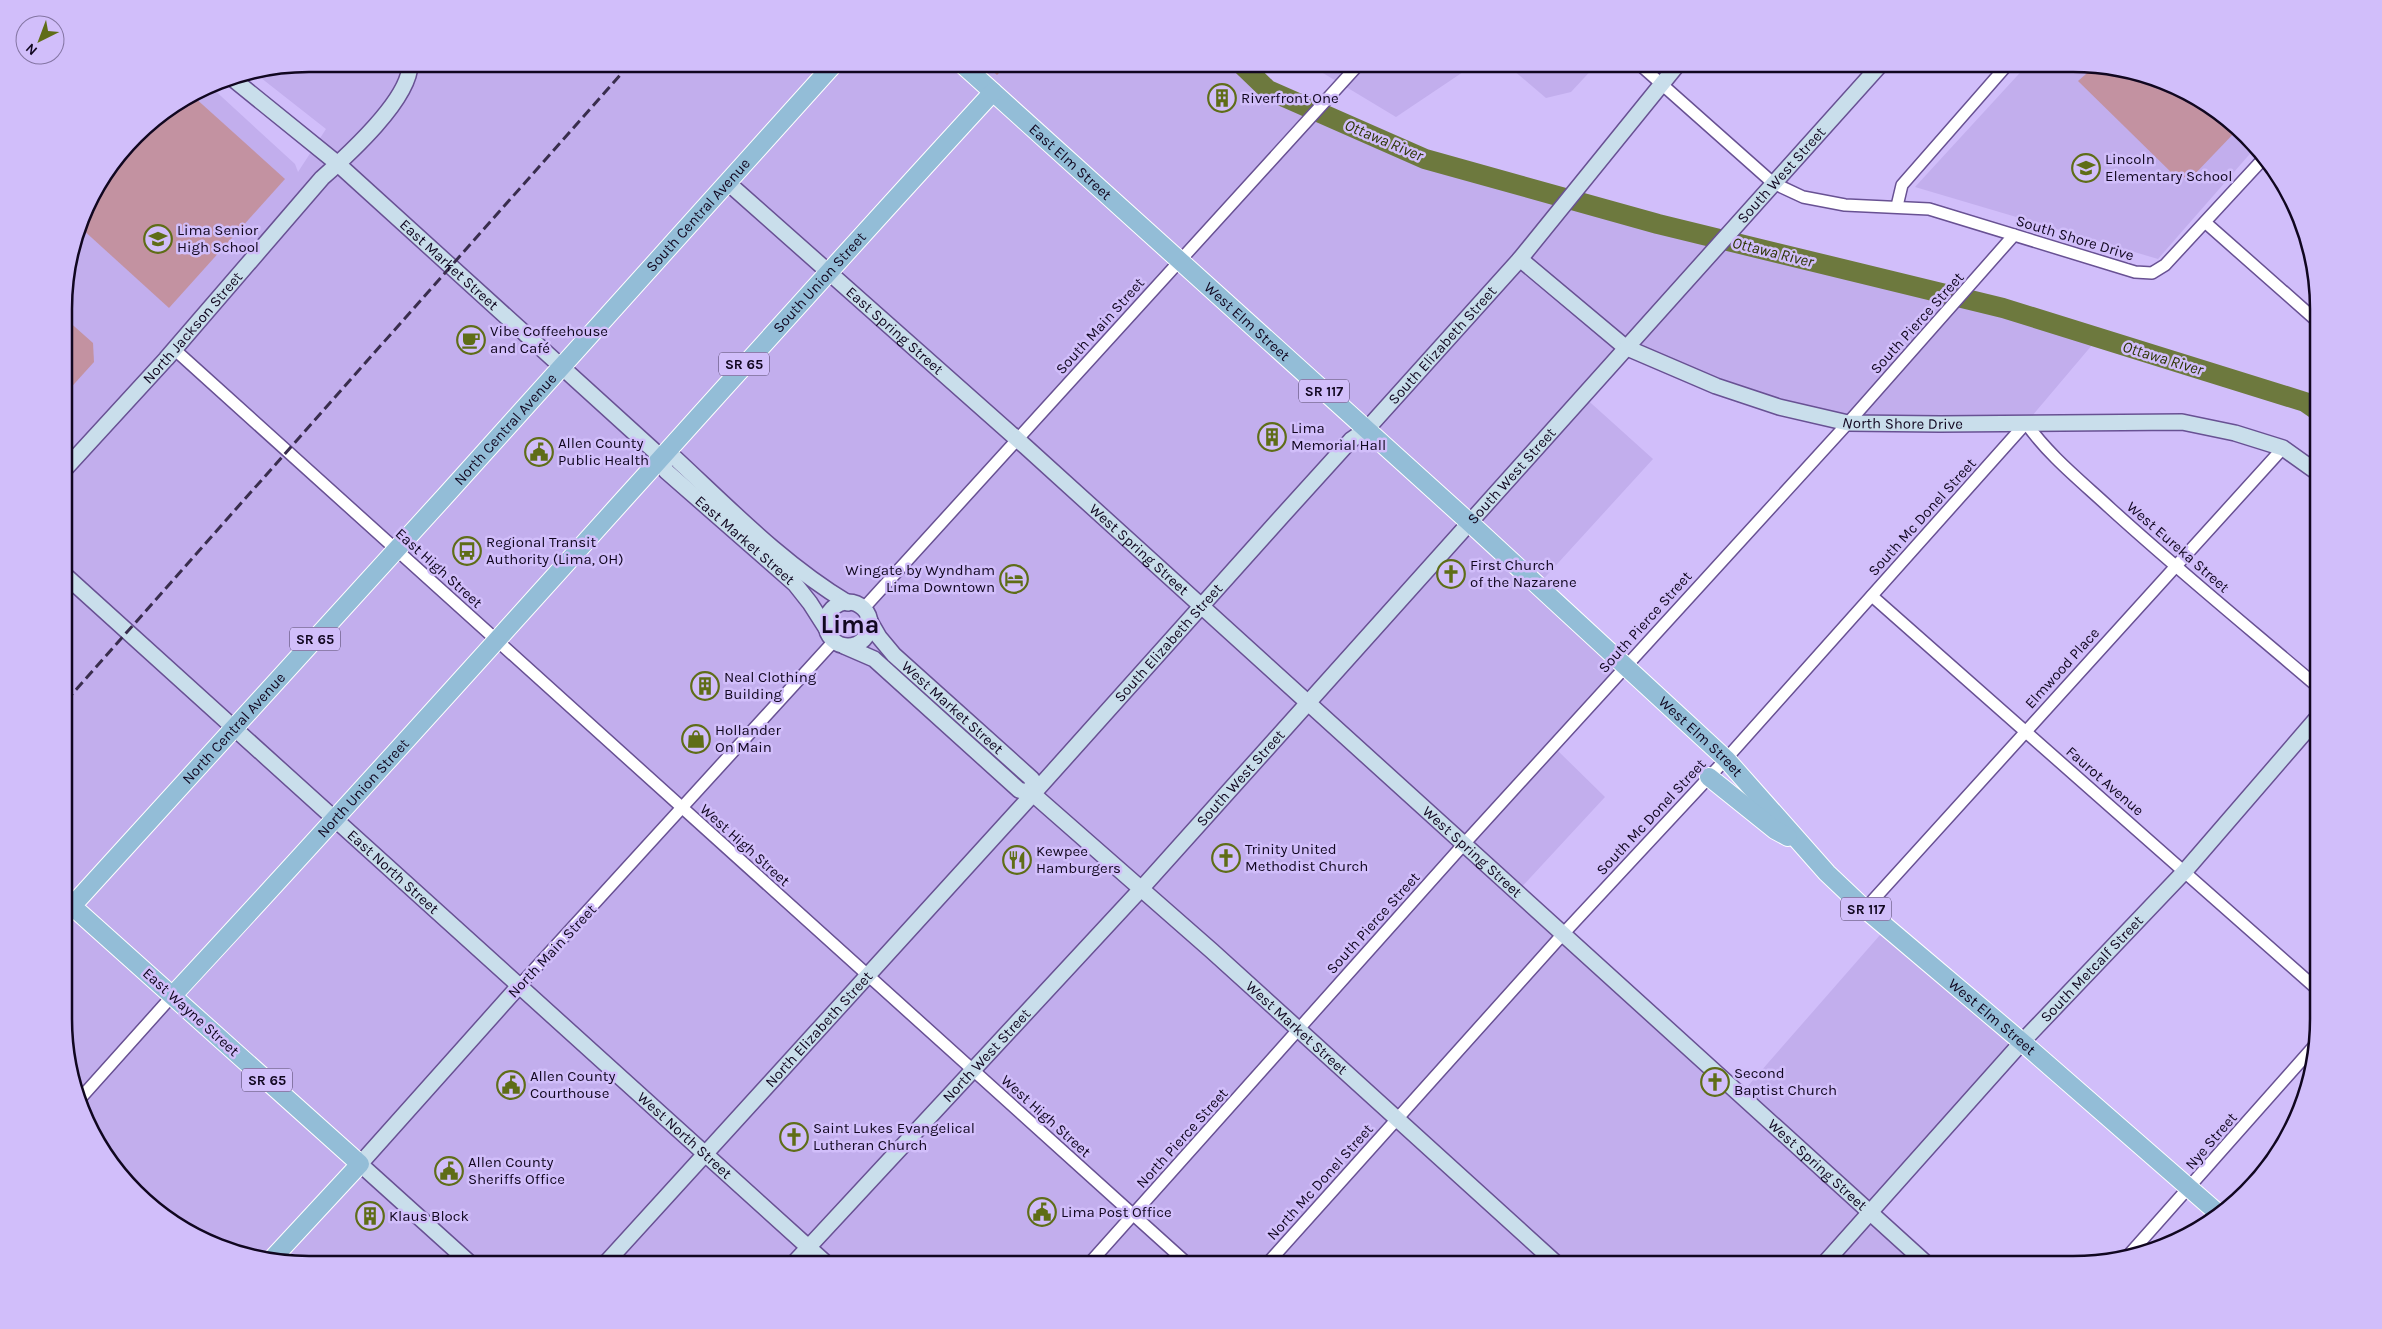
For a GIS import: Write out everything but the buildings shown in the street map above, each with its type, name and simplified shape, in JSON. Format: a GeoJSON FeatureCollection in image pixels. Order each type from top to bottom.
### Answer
{"type":"FeatureCollection","features":[{"type":"Feature","properties":{"kind":"main road","name":"South Central Avenue"},"geometry":{"type":"LineString","coordinates":[[561,366],[827,72]]}},
{"type":"Feature","properties":{"kind":"main road","name":"East Elm Street"},"geometry":{"type":"LineString","coordinates":[[971,72],[1180,261]]}},
{"type":"Feature","properties":{"kind":"main road","name":"South Union Street"},"geometry":{"type":"LineString","coordinates":[[648,472],[993,92]]}},
{"type":"Feature","properties":{"kind":"main road","name":"West Elm Street"},"geometry":{"type":"LineString","coordinates":[[1180,261],[1469,522],[1726,759],[1827,873],[1865,909],[2022,1042],[2214,1210]]}},
{"type":"Feature","properties":{"kind":"main road","name":"North Central Avenue"},"geometry":{"type":"LineString","coordinates":[[72,902],[234,728],[561,366]]}},
{"type":"Feature","properties":{"kind":"main road","name":"North Union Street"},"geometry":{"type":"LineString","coordinates":[[173,995],[335,820],[648,472]]}},
{"type":"Feature","properties":{"kind":"main road"},"geometry":{"type":"LineString","coordinates":[[1709,777],[1775,830],[1802,845]]}},
{"type":"Feature","properties":{"kind":"main road","name":"East Wayne Street"},"geometry":{"type":"LineString","coordinates":[[72,909],[173,995],[360,1164]]}},
{"type":"Feature","properties":{"kind":"main road","name":"North Main Street"},"geometry":{"type":"LineString","coordinates":[[277,1254],[360,1164]]}},
{"type":"Feature","properties":{"kind":"street","name":"North Jackson Street"},"geometry":{"type":"LineString","coordinates":[[72,461],[174,349],[322,178],[338,164],[390,109],[403,90],[408,72]]}},
{"type":"Feature","properties":{"kind":"street","name":"South Main Street"},"geometry":{"type":"LineString","coordinates":[[866,614],[1017,439],[1351,72]]}},
{"type":"Feature","properties":{"kind":"street"},"geometry":{"type":"LineString","coordinates":[[1648,72],[1773,183]]}},
{"type":"Feature","properties":{"kind":"street","name":"South Elizabeth Street"},"geometry":{"type":"LineString","coordinates":[[1033,794],[1352,440],[1366,429],[1520,260],[1671,72]]}},
{"type":"Feature","properties":{"kind":"street","name":"South West Street"},"geometry":{"type":"LineString","coordinates":[[1141,889],[1874,72]]}},
{"type":"Feature","properties":{"kind":"street"},"geometry":{"type":"LineString","coordinates":[[1897,206],[1902,185],[2001,72]]}},
{"type":"Feature","properties":{"kind":"street","name":"East Market Street"},"geometry":{"type":"LineString","coordinates":[[239,84],[338,164],[661,457],[666,471],[794,584],[810,603],[826,628]]}},
{"type":"Feature","properties":{"kind":"street"},"geometry":{"type":"LineString","coordinates":[[2259,163],[2206,223],[2310,315]]}},
{"type":"Feature","properties":{"kind":"street","name":"East Spring Street"},"geometry":{"type":"LineString","coordinates":[[727,182],[1017,439]]}},
{"type":"Feature","properties":{"kind":"street","name":"South Shore Drive"},"geometry":{"type":"LineString","coordinates":[[1773,183],[1802,196],[1822,201],[1868,207],[1897,206],[1929,209],[2121,268],[2152,273],[2165,265],[2206,223]]}},
{"type":"Feature","properties":{"kind":"street","name":"South Pierce Street"},"geometry":{"type":"LineString","coordinates":[[1298,1030],[1625,666],[1848,423],[2014,235]]}},
{"type":"Feature","properties":{"kind":"street","name":"North Shore Drive"},"geometry":{"type":"LineString","coordinates":[[1520,260],[1625,348],[1742,396],[1848,423],[2182,422],[2235,433],[2283,448],[2310,467]]}},
{"type":"Feature","properties":{"kind":"street","name":"East High Street"},"geometry":{"type":"LineString","coordinates":[[174,349],[682,809]]}},
{"type":"Feature","properties":{"kind":"street","name":"West Eureka Street"},"geometry":{"type":"LineString","coordinates":[[2026,422],[2036,437],[2058,459],[2141,536],[2310,680]]}},
{"type":"Feature","properties":{"kind":"street","name":"South Mc Donel Street"},"geometry":{"type":"LineString","coordinates":[[1397,1119],[1563,934],[1726,759],[2026,422]]}},
{"type":"Feature","properties":{"kind":"street","name":"West Spring Street"},"geometry":{"type":"LineString","coordinates":[[1017,439],[1918,1256]]}},
{"type":"Feature","properties":{"kind":"street","name":"Elmwood Place"},"geometry":{"type":"LineString","coordinates":[[1865,909],[2283,448]]}},
{"type":"Feature","properties":{"kind":"street","name":"East Market Street"},"geometry":{"type":"LineString","coordinates":[[661,457],[675,458],[811,580],[848,603]]}},
{"type":"Feature","properties":{"kind":"street","name":"East North Street"},"geometry":{"type":"LineString","coordinates":[[72,581],[519,986]]}},
{"type":"Feature","properties":{"kind":"street","name":"Faurot Avenue"},"geometry":{"type":"LineString","coordinates":[[1872,596],[2310,983]]}},
{"type":"Feature","properties":{"kind":"street"},"geometry":{"type":"LineString","coordinates":[[848,603],[866,614],[869,626],[864,639],[858,644],[839,644],[826,628],[829,613],[834,608],[848,603]]}},
{"type":"Feature","properties":{"kind":"street","name":"West Market Street"},"geometry":{"type":"LineString","coordinates":[[866,614],[894,655],[1032,779],[1033,794]]}},
{"type":"Feature","properties":{"kind":"street","name":"West Market Street"},"geometry":{"type":"LineString","coordinates":[[839,644],[858,650],[874,659],[1019,790],[1033,794],[1548,1256]]}},
{"type":"Feature","properties":{"kind":"street","name":"North Main Street"},"geometry":{"type":"LineString","coordinates":[[360,1164],[519,986],[682,809],[839,644]]}},
{"type":"Feature","properties":{"kind":"street","name":"South Metcalf Street"},"geometry":{"type":"LineString","coordinates":[[1831,1256],[2022,1042],[2185,871],[2310,726]]}},
{"type":"Feature","properties":{"kind":"street","name":"North Elizabeth Street"},"geometry":{"type":"LineString","coordinates":[[612,1256],[1033,794]]}},
{"type":"Feature","properties":{"kind":"street","name":"West High Street"},"geometry":{"type":"LineString","coordinates":[[682,809],[1179,1256]]}},
{"type":"Feature","properties":{"kind":"street","name":"North West Street"},"geometry":{"type":"LineString","coordinates":[[800,1256],[1141,889]]}},
{"type":"Feature","properties":{"kind":"street","name":"West North Street"},"geometry":{"type":"LineString","coordinates":[[519,986],[817,1256]]}},
{"type":"Feature","properties":{"kind":"street","name":"North Union Street"},"geometry":{"type":"LineString","coordinates":[[85,1095],[173,995]]}},
{"type":"Feature","properties":{"kind":"street","name":"North Pierce Street"},"geometry":{"type":"LineString","coordinates":[[1096,1256],[1298,1030]]}},
{"type":"Feature","properties":{"kind":"street","name":"Nye Street"},"geometry":{"type":"LineString","coordinates":[[2135,1248],[2306,1055]]}},
{"type":"Feature","properties":{"kind":"street","name":"North Mc Donel Street"},"geometry":{"type":"LineString","coordinates":[[1274,1256],[1397,1119]]}},
{"type":"Feature","properties":{"kind":"street"},"geometry":{"type":"LineString","coordinates":[[360,1164],[462,1256]]}},
{"type":"Feature","properties":{"kind":"shaded area"},"geometry":{"type":"Polygon","coordinates":[[[309,72],[1245,72],[1268,90],[1425,159],[1658,224],[2003,308],[2098,338],[2026,423],[1848,423],[1625,348],[1582,395],[1653,459],[1538,585],[1625,666],[1553,746],[1605,797],[1517,892],[1740,1095],[1887,927],[2022,1042],[1869,1212],[1918,1256],[294,1256],[263,1252],[233,1244],[191,1225],[165,1208],[131,1176],[104,1138],[85,1096],[77,1066],[73,1035],[72,309],[77,263],[85,233],[97,205],[121,165],[153,131],[191,104],[217,92],[295,164],[298,172],[326,129],[261,78],[309,72]]]}},
{"type":"Feature","properties":{"kind":"shaded area"},"geometry":{"type":"Polygon","coordinates":[[[1321,72],[1463,72],[1396,117],[1321,72]]]}},
{"type":"Feature","properties":{"kind":"shaded area"},"geometry":{"type":"Polygon","coordinates":[[[1515,72],[1590,72],[1571,92],[1546,98],[1515,72]]]}},
{"type":"Feature","properties":{"kind":"shaded area","name":"Lincoln Elementary School"},"geometry":{"type":"Polygon","coordinates":[[[2021,72],[2088,73],[2119,77],[2149,85],[2177,97],[2204,112],[2229,131],[2251,153],[2158,259],[1915,187],[2021,72]]]}},
{"type":"Feature","properties":{"kind":"shaded area"},"geometry":{"type":"Polygon","coordinates":[[[2087,73],[2119,77],[2149,85],[2191,104],[2217,121],[2233,135],[2192,177],[2177,178],[2078,81],[2087,73]]]}},
{"type":"Feature","properties":{"kind":"shaded area"},"geometry":{"type":"Polygon","coordinates":[[[198,101],[285,179],[169,308],[85,232],[104,191],[131,153],[165,121],[198,101]]]}},
{"type":"Feature","properties":{"kind":"shaded area"},"geometry":{"type":"Polygon","coordinates":[[[72,324],[93,343],[94,362],[72,386],[72,324]]]}},
{"type":"Feature","properties":{"kind":"waterway","name":"Ottawa River"},"geometry":{"type":"LineString","coordinates":[[1249,72],[1268,90],[1425,159],[1658,224],[2003,308],[2305,402],[2310,405]]}},
{"type":"Feature","properties":{"kind":"railway"},"geometry":{"type":"LineString","coordinates":[[72,694],[623,72]]}},
{"type":"Feature","properties":{"kind":"place","name":"Riverfront One"},"geometry":{"type":"Point","coordinates":[1222,98]}},
{"type":"Feature","properties":{"kind":"place","name":"Lincoln Elementary School"},"geometry":{"type":"Point","coordinates":[2086,168]}},
{"type":"Feature","properties":{"kind":"place","name":"Lima Senior High School"},"geometry":{"type":"Point","coordinates":[158,239]}},
{"type":"Feature","properties":{"kind":"place","name":"Vibe Coffeehouse and Café"},"geometry":{"type":"Point","coordinates":[471,340]}},
{"type":"Feature","properties":{"kind":"place","name":"Lima Memorial Hall"},"geometry":{"type":"Point","coordinates":[1272,437]}},
{"type":"Feature","properties":{"kind":"place","name":"Allen County Public Health"},"geometry":{"type":"Point","coordinates":[539,452]}},
{"type":"Feature","properties":{"kind":"place","name":"Regional Transit Authority (Lima, OH)"},"geometry":{"type":"Point","coordinates":[467,551]}},
{"type":"Feature","properties":{"kind":"place","name":"First Church of the Nazarene"},"geometry":{"type":"Point","coordinates":[1451,574]}},
{"type":"Feature","properties":{"kind":"place","name":"Wingate by Wyndham Lima Downtown"},"geometry":{"type":"Point","coordinates":[1014,579]}},
{"type":"Feature","properties":{"kind":"place","name":"Neal Clothing Building"},"geometry":{"type":"Point","coordinates":[705,686]}},
{"type":"Feature","properties":{"kind":"place","name":"Hollander On Main"},"geometry":{"type":"Point","coordinates":[696,739]}},
{"type":"Feature","properties":{"kind":"place","name":"Trinity United Methodist Church"},"geometry":{"type":"Point","coordinates":[1226,858]}},
{"type":"Feature","properties":{"kind":"place","name":"Kewpee Hamburgers"},"geometry":{"type":"Point","coordinates":[1017,860]}},
{"type":"Feature","properties":{"kind":"place","name":"Second Baptist Church"},"geometry":{"type":"Point","coordinates":[1715,1082]}},
{"type":"Feature","properties":{"kind":"place","name":"Allen County Courthouse"},"geometry":{"type":"Point","coordinates":[511,1085]}},
{"type":"Feature","properties":{"kind":"place","name":"Saint Lukes Evangelical Lutheran Church"},"geometry":{"type":"Point","coordinates":[794,1137]}},
{"type":"Feature","properties":{"kind":"place","name":"Allen County Sheriffs Office"},"geometry":{"type":"Point","coordinates":[449,1171]}},
{"type":"Feature","properties":{"kind":"place","name":"Lima Post Office"},"geometry":{"type":"Point","coordinates":[1042,1212]}},
{"type":"Feature","properties":{"kind":"place","name":"Klaus Block"},"geometry":{"type":"Point","coordinates":[370,1216]}},
{"type":"Feature","properties":{"kind":"district","name":"Lima"},"geometry":{"type":"Point","coordinates":[850,624]}}]}
